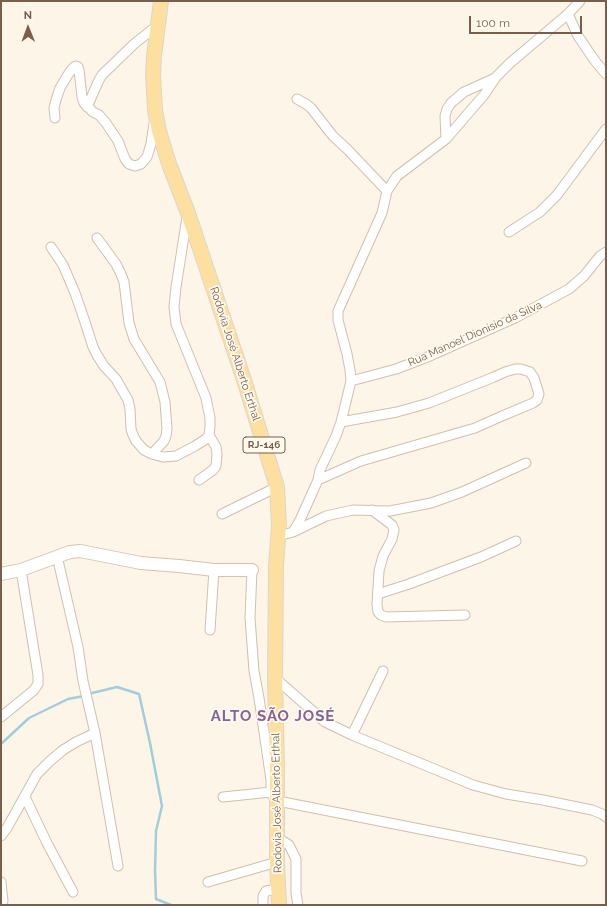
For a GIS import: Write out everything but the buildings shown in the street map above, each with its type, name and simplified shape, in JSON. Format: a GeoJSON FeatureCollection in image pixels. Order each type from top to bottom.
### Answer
{"type":"FeatureCollection","features":[{"type":"Feature","properties":{"kind":"main road","name":"Rodovia José Alberto Erthal"},"geometry":{"type":"LineString","coordinates":[[161,1],[153,75],[155,110],[159,131],[244,380],[277,487],[279,525],[276,566],[274,797],[278,838],[277,862],[279,905]]}},
{"type":"Feature","properties":{"kind":"street"},"geometry":{"type":"LineString","coordinates":[[293,532],[307,506],[318,480],[320,470],[341,422],[350,382],[350,370],[338,320],[338,311],[382,213],[387,191],[397,176],[446,139],[510,62],[568,14],[580,1]]}},
{"type":"Feature","properties":{"kind":"street"},"geometry":{"type":"LineString","coordinates":[[568,14],[578,36],[606,74]]}},
{"type":"Feature","properties":{"kind":"street"},"geometry":{"type":"LineString","coordinates":[[87,107],[102,75],[134,44],[159,25]]}},
{"type":"Feature","properties":{"kind":"street"},"geometry":{"type":"LineString","coordinates":[[55,118],[54,108],[60,88],[69,73],[76,66],[79,70],[82,97],[87,107],[103,119],[118,141],[129,164],[135,166],[141,164],[147,157],[151,144],[155,110]]}},
{"type":"Feature","properties":{"kind":"street"},"geometry":{"type":"LineString","coordinates":[[446,139],[445,116],[451,103],[468,90],[496,77]]}},
{"type":"Feature","properties":{"kind":"street"},"geometry":{"type":"LineString","coordinates":[[298,100],[311,108],[333,136],[387,191]]}},
{"type":"Feature","properties":{"kind":"street"},"geometry":{"type":"LineString","coordinates":[[509,232],[540,212],[557,195],[606,129]]}},
{"type":"Feature","properties":{"kind":"street"},"geometry":{"type":"LineString","coordinates":[[51,247],[63,266],[75,293],[97,355],[104,366],[116,379],[128,400],[131,429],[136,441],[144,450],[152,454],[176,456],[206,439],[209,434],[210,427],[210,418],[206,398],[176,324],[174,307],[188,213]]}},
{"type":"Feature","properties":{"kind":"street"},"geometry":{"type":"LineString","coordinates":[[97,238],[116,264],[121,274],[124,282],[129,323],[132,333],[160,382],[165,402],[168,430],[164,441],[152,454]]}},
{"type":"Feature","properties":{"kind":"street","name":"Rua Manoel Dionisio da Silva"},"geometry":{"type":"LineString","coordinates":[[350,382],[430,356],[515,318],[569,289],[584,276],[600,256],[606,252]]}},
{"type":"Feature","properties":{"kind":"street"},"geometry":{"type":"LineString","coordinates":[[318,480],[361,461],[475,428],[533,403],[537,400],[539,394],[534,378],[530,372],[516,369],[505,372],[429,403],[397,412],[341,422]]}},
{"type":"Feature","properties":{"kind":"street"},"geometry":{"type":"LineString","coordinates":[[199,480],[216,466],[216,447],[209,434]]}},
{"type":"Feature","properties":{"kind":"street"},"geometry":{"type":"LineString","coordinates":[[278,536],[293,532],[326,516],[353,510],[390,511],[431,503],[462,492],[526,463]]}},
{"type":"Feature","properties":{"kind":"street"},"geometry":{"type":"LineString","coordinates":[[222,514],[277,487]]}},
{"type":"Feature","properties":{"kind":"street"},"geometry":{"type":"LineString","coordinates":[[372,510],[392,525],[394,530],[392,539],[383,556],[379,571],[378,612],[386,617],[465,615]]}},
{"type":"Feature","properties":{"kind":"street"},"geometry":{"type":"LineString","coordinates":[[378,594],[481,557],[516,541]]}},
{"type":"Feature","properties":{"kind":"street"},"geometry":{"type":"LineString","coordinates":[[1,574],[21,570],[70,552],[80,551],[141,563],[214,570],[252,570],[250,618],[254,671],[274,797]]}},
{"type":"Feature","properties":{"kind":"street"},"geometry":{"type":"LineString","coordinates":[[57,556],[78,647],[118,866]]}},
{"type":"Feature","properties":{"kind":"street"},"geometry":{"type":"LineString","coordinates":[[1,717],[34,690],[38,684],[38,675],[21,570]]}},
{"type":"Feature","properties":{"kind":"street"},"geometry":{"type":"LineString","coordinates":[[210,630],[214,570]]}},
{"type":"Feature","properties":{"kind":"street"},"geometry":{"type":"LineString","coordinates":[[352,735],[383,670]]}},
{"type":"Feature","properties":{"kind":"street"},"geometry":{"type":"LineString","coordinates":[[275,678],[325,722],[352,735],[473,785],[506,794],[592,810],[606,817]]}},
{"type":"Feature","properties":{"kind":"street"},"geometry":{"type":"LineString","coordinates":[[1,836],[37,774],[63,750],[94,733]]}},
{"type":"Feature","properties":{"kind":"street"},"geometry":{"type":"LineString","coordinates":[[25,797],[73,892]]}},
{"type":"Feature","properties":{"kind":"street"},"geometry":{"type":"LineString","coordinates":[[223,797],[274,797],[582,862]]}},
{"type":"Feature","properties":{"kind":"street"},"geometry":{"type":"LineString","coordinates":[[278,838],[289,844],[296,859],[296,893],[298,905]]}},
{"type":"Feature","properties":{"kind":"street"},"geometry":{"type":"LineString","coordinates":[[208,882],[277,862]]}},
{"type":"Feature","properties":{"kind":"street"},"geometry":{"type":"LineString","coordinates":[[1,882],[3,901]]}},
{"type":"Feature","properties":{"kind":"street"},"geometry":{"type":"LineString","coordinates":[[263,905],[263,896],[266,892],[278,889]]}},
{"type":"Feature","properties":{"kind":"waterway"},"geometry":{"type":"LineString","coordinates":[[88,694],[117,687],[139,694],[162,806],[156,831],[156,899],[171,905]]}},
{"type":"Feature","properties":{"kind":"waterway"},"geometry":{"type":"LineString","coordinates":[[1,744],[29,718],[68,699],[84,696]]}},
{"type":"Feature","properties":{"kind":"district","name":"ALTO SÃO JOSÉ"},"geometry":{"type":"Point","coordinates":[273,716]}}]}
